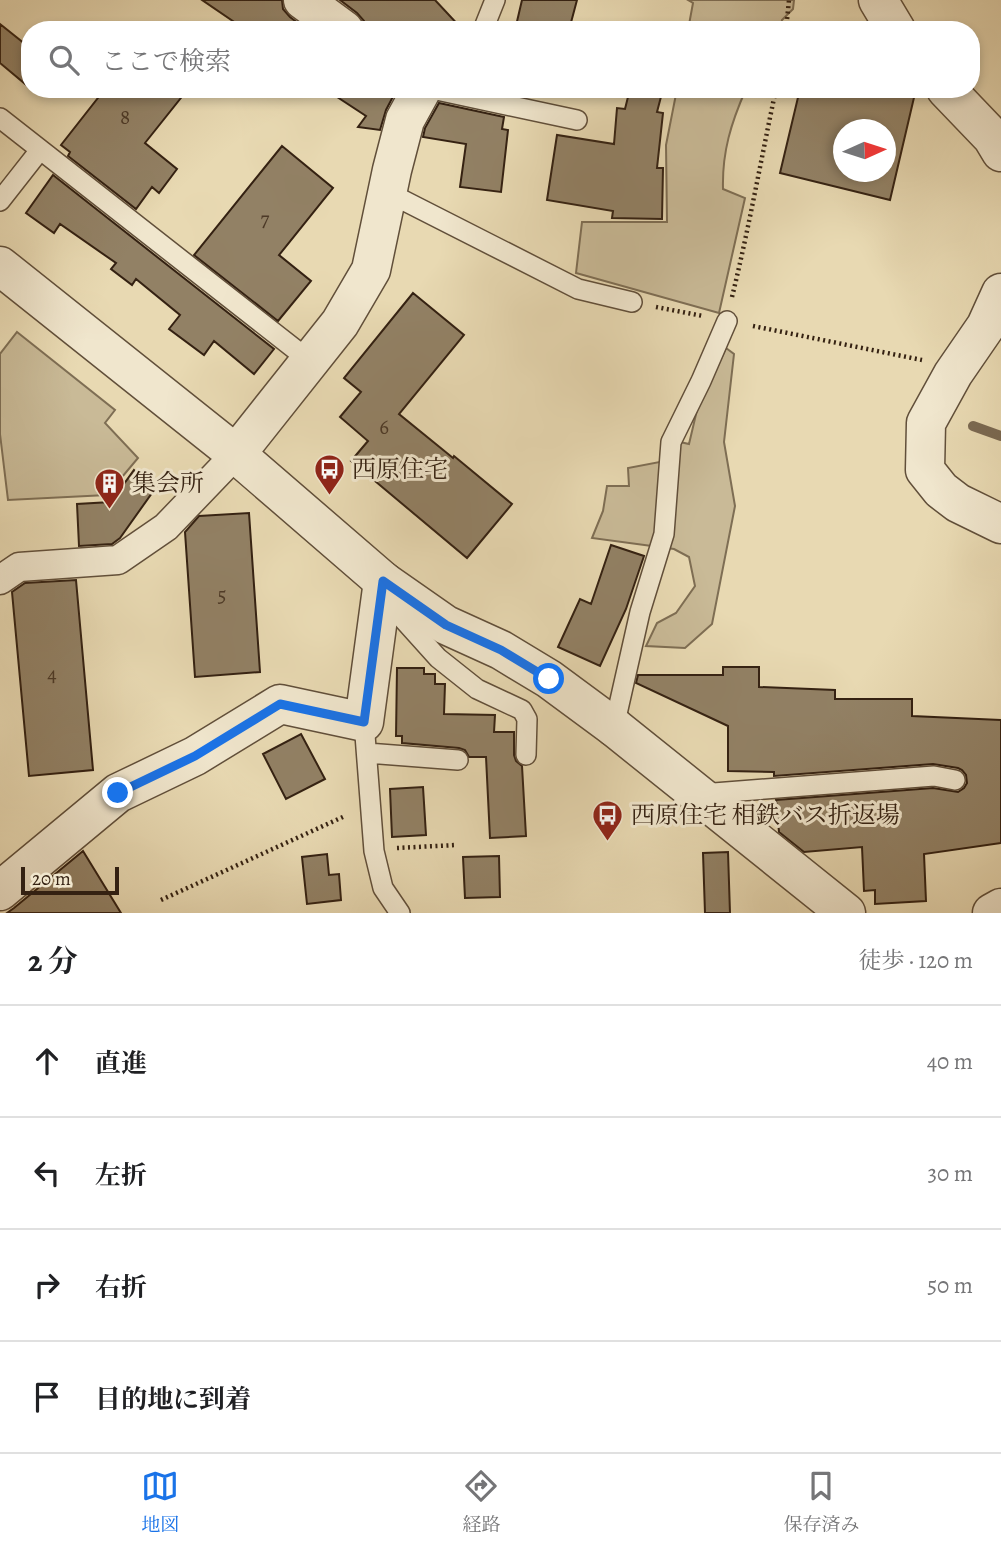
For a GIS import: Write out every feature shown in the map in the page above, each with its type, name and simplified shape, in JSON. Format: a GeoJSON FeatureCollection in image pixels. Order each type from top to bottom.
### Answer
{"type":"FeatureCollection","features":[{"type":"Feature","properties":{"kind":"street"},"geometry":{"type":"LineString","coordinates":[[303,0],[332,21]]}},
{"type":"Feature","properties":{"kind":"street"},"geometry":{"type":"LineString","coordinates":[[0,580],[19,567],[118,560],[166,527],[236,454],[340,323],[371,270],[405,120],[417,98]]}},
{"type":"Feature","properties":{"kind":"street"},"geometry":{"type":"LineString","coordinates":[[955,98],[992,137],[1001,152]]}},
{"type":"Feature","properties":{"kind":"street"},"geometry":{"type":"LineString","coordinates":[[0,266],[236,454],[382,588],[446,625],[501,650],[549,679],[614,727],[846,913]]}},
{"type":"Feature","properties":{"kind":"street"},"geometry":{"type":"LineString","coordinates":[[1001,293],[986,326],[958,367],[926,423],[925,470],[940,491],[1001,524]]}},
{"type":"Feature","properties":{"kind":"street"},"geometry":{"type":"LineString","coordinates":[[0,891],[118,793],[195,756],[280,704],[366,738],[382,588]]}},
{"type":"Feature","properties":{"kind":"street"},"geometry":{"type":"LineString","coordinates":[[992,913],[1001,908]]}},
{"type":"Feature","properties":{"kind":"lane"},"geometry":{"type":"LineString","coordinates":[[487,21],[495,0]]}},
{"type":"Feature","properties":{"kind":"lane"},"geometry":{"type":"LineString","coordinates":[[474,98],[577,120]]}},
{"type":"Feature","properties":{"kind":"lane"},"geometry":{"type":"LineString","coordinates":[[0,118],[310,361]]}},
{"type":"Feature","properties":{"kind":"lane"},"geometry":{"type":"LineString","coordinates":[[0,201],[40,150]]}},
{"type":"Feature","properties":{"kind":"lane"},"geometry":{"type":"LineString","coordinates":[[387,192],[578,289],[632,302]]}},
{"type":"Feature","properties":{"kind":"lane"},"geometry":{"type":"LineString","coordinates":[[614,727],[640,612],[664,534],[671,442],[727,321]]}},
{"type":"Feature","properties":{"kind":"lane"},"geometry":{"type":"LineString","coordinates":[[382,588],[438,658],[477,689],[522,710],[527,719],[526,755]]}},
{"type":"Feature","properties":{"kind":"lane"},"geometry":{"type":"LineString","coordinates":[[400,913],[383,888],[374,850],[366,738],[458,760]]}},
{"type":"Feature","properties":{"kind":"lane"},"geometry":{"type":"LineString","coordinates":[[696,794],[933,776],[955,780]]}},
{"type":"Feature","properties":{"kind":"path"},"geometry":{"type":"LineString","coordinates":[[787,21],[789,0]]}},
{"type":"Feature","properties":{"kind":"path"},"geometry":{"type":"LineString","coordinates":[[727,321],[774,98]]}},
{"type":"Feature","properties":{"kind":"path"},"geometry":{"type":"LineString","coordinates":[[663,308],[958,367]]}},
{"type":"Feature","properties":{"kind":"path"},"geometry":{"type":"LineString","coordinates":[[161,900],[371,804]]}},
{"type":"Feature","properties":{"kind":"path"},"geometry":{"type":"LineString","coordinates":[[374,850],[456,845]]}},
{"type":"Feature","properties":{"kind":"shaded area"},"geometry":{"type":"Polygon","coordinates":[[[688,0],[794,0],[793,9],[782,21],[690,21],[693,3],[688,0]]]}},
{"type":"Feature","properties":{"kind":"shaded area"},"geometry":{"type":"Polygon","coordinates":[[[675,98],[743,98],[726,150],[723,189],[745,198],[719,313],[576,273],[582,222],[667,222],[666,145],[675,98]]]}},
{"type":"Feature","properties":{"kind":"shaded area"},"geometry":{"type":"Polygon","coordinates":[[[17,332],[115,410],[105,423],[138,458],[107,495],[8,500],[0,434],[0,354],[17,332]]]}},
{"type":"Feature","properties":{"kind":"shaded area"},"geometry":{"type":"Polygon","coordinates":[[[726,348],[734,354],[724,442],[735,506],[712,624],[685,648],[646,646],[657,623],[676,613],[695,586],[689,557],[674,549],[592,538],[603,511],[607,486],[629,486],[628,468],[660,462],[662,438],[689,444],[697,410],[726,348]]]}},
{"type":"Feature","properties":{"kind":"building"},"geometry":{"type":"Polygon","coordinates":[[[202,0],[282,0],[283,9],[295,21],[233,21],[202,0]]]}},
{"type":"Feature","properties":{"kind":"building"},"geometry":{"type":"Polygon","coordinates":[[[340,0],[435,0],[455,21],[364,21],[340,0]]]}},
{"type":"Feature","properties":{"kind":"building"},"geometry":{"type":"Polygon","coordinates":[[[522,0],[577,0],[571,21],[517,21],[522,0]]]}},
{"type":"Feature","properties":{"kind":"building"},"geometry":{"type":"Polygon","coordinates":[[[0,24],[21,41],[21,80],[0,63],[0,24]]]}},
{"type":"Feature","properties":{"kind":"building"},"geometry":{"type":"Polygon","coordinates":[[[98,98],[181,98],[145,143],[177,169],[159,193],[152,187],[136,209],[68,156],[70,152],[61,145],[98,98]]]}},
{"type":"Feature","properties":{"kind":"building"},"geometry":{"type":"Polygon","coordinates":[[[339,98],[392,98],[380,130],[358,127],[366,116],[339,98]]]}},
{"type":"Feature","properties":{"kind":"building"},"geometry":{"type":"Polygon","coordinates":[[[628,98],[661,98],[657,112],[663,113],[657,168],[663,168],[662,219],[612,218],[613,211],[547,200],[557,135],[614,144],[617,108],[625,109],[628,98]]]}},
{"type":"Feature","properties":{"kind":"building"},"geometry":{"type":"Polygon","coordinates":[[[798,98],[914,98],[896,174],[896,119],[833,119],[833,182],[894,182],[890,200],[780,173],[798,98]]]}},
{"type":"Feature","properties":{"kind":"building"},"geometry":{"type":"Polygon","coordinates":[[[439,103],[504,117],[502,129],[508,130],[501,192],[460,187],[466,144],[423,137],[439,103]]]}},
{"type":"Feature","properties":{"kind":"building"},"geometry":{"type":"Polygon","coordinates":[[[282,146],[333,188],[279,255],[311,281],[278,321],[194,255],[282,146]]]}},
{"type":"Feature","properties":{"kind":"building"},"geometry":{"type":"Polygon","coordinates":[[[53,175],[274,349],[254,374],[214,341],[204,355],[169,329],[180,315],[136,279],[132,285],[111,269],[116,263],[60,224],[54,233],[26,213],[53,175]]]}},
{"type":"Feature","properties":{"kind":"building"},"geometry":{"type":"Polygon","coordinates":[[[413,293],[464,335],[399,414],[512,504],[467,558],[351,461],[368,441],[340,417],[361,392],[344,378],[413,293]]]}},
{"type":"Feature","properties":{"kind":"building","name":"集会所"},"geometry":{"type":"Polygon","coordinates":[[[134,470],[157,486],[120,538],[112,544],[79,546],[77,504],[111,502],[134,470]]]}},
{"type":"Feature","properties":{"kind":"building"},"geometry":{"type":"Polygon","coordinates":[[[249,513],[260,672],[195,677],[185,532],[199,516],[249,513]]]}},
{"type":"Feature","properties":{"kind":"building"},"geometry":{"type":"Polygon","coordinates":[[[611,545],[644,556],[626,609],[600,666],[558,647],[580,599],[591,604],[611,545]]]}},
{"type":"Feature","properties":{"kind":"building"},"geometry":{"type":"Polygon","coordinates":[[[76,580],[93,770],[29,776],[12,592],[25,583],[76,580]]]}},
{"type":"Feature","properties":{"kind":"building"},"geometry":{"type":"Polygon","coordinates":[[[723,667],[759,667],[759,687],[835,690],[835,699],[912,699],[912,716],[1001,720],[1001,843],[924,854],[926,901],[875,904],[875,890],[864,891],[862,847],[804,852],[779,832],[776,800],[933,788],[958,792],[967,783],[966,775],[958,768],[933,764],[774,776],[774,772],[728,771],[728,726],[636,683],[638,675],[723,675],[723,667]]]}},
{"type":"Feature","properties":{"kind":"building"},"geometry":{"type":"Polygon","coordinates":[[[397,668],[424,668],[424,674],[435,674],[435,684],[445,684],[444,714],[495,715],[494,732],[514,732],[514,755],[522,766],[526,836],[490,838],[486,757],[469,757],[465,750],[459,748],[402,743],[402,736],[396,736],[397,668]]]}},
{"type":"Feature","properties":{"kind":"building"},"geometry":{"type":"Polygon","coordinates":[[[301,734],[325,779],[286,799],[263,754],[301,734]]]}},
{"type":"Feature","properties":{"kind":"building"},"geometry":{"type":"Polygon","coordinates":[[[423,787],[426,835],[392,837],[390,789],[423,787]]]}},
{"type":"Feature","properties":{"kind":"building"},"geometry":{"type":"Polygon","coordinates":[[[83,851],[121,913],[7,913],[14,908],[83,851]]]}},
{"type":"Feature","properties":{"kind":"building"},"geometry":{"type":"Polygon","coordinates":[[[728,852],[730,913],[705,913],[703,853],[728,852]]]}},
{"type":"Feature","properties":{"kind":"building"},"geometry":{"type":"Polygon","coordinates":[[[327,854],[329,875],[339,874],[341,900],[307,904],[302,857],[327,854]]]}},
{"type":"Feature","properties":{"kind":"building"},"geometry":{"type":"Polygon","coordinates":[[[499,856],[500,897],[465,898],[463,857],[499,856]]]}},
{"type":"Feature","properties":{"kind":"waterway"},"geometry":{"type":"LineString","coordinates":[[973,426],[1001,436]]}},
{"type":"Feature","properties":{"kind":"place","name":"西原住宅"},"geometry":{"type":"Point","coordinates":[329,496]}},
{"type":"Feature","properties":{"kind":"place","name":"集会所"},"geometry":{"type":"Point","coordinates":[109,510]}},
{"type":"Feature","properties":{"kind":"place","name":"西原住宅 相鉄バス折返場"},"geometry":{"type":"Point","coordinates":[608,842]}},
{"type":"Feature","properties":{"kind":"route"},"geometry":{"type":"LineString","coordinates":[[118,793],[195,756],[280,704],[364,722],[383,581],[446,625],[501,650],[549,679]]}}]}
